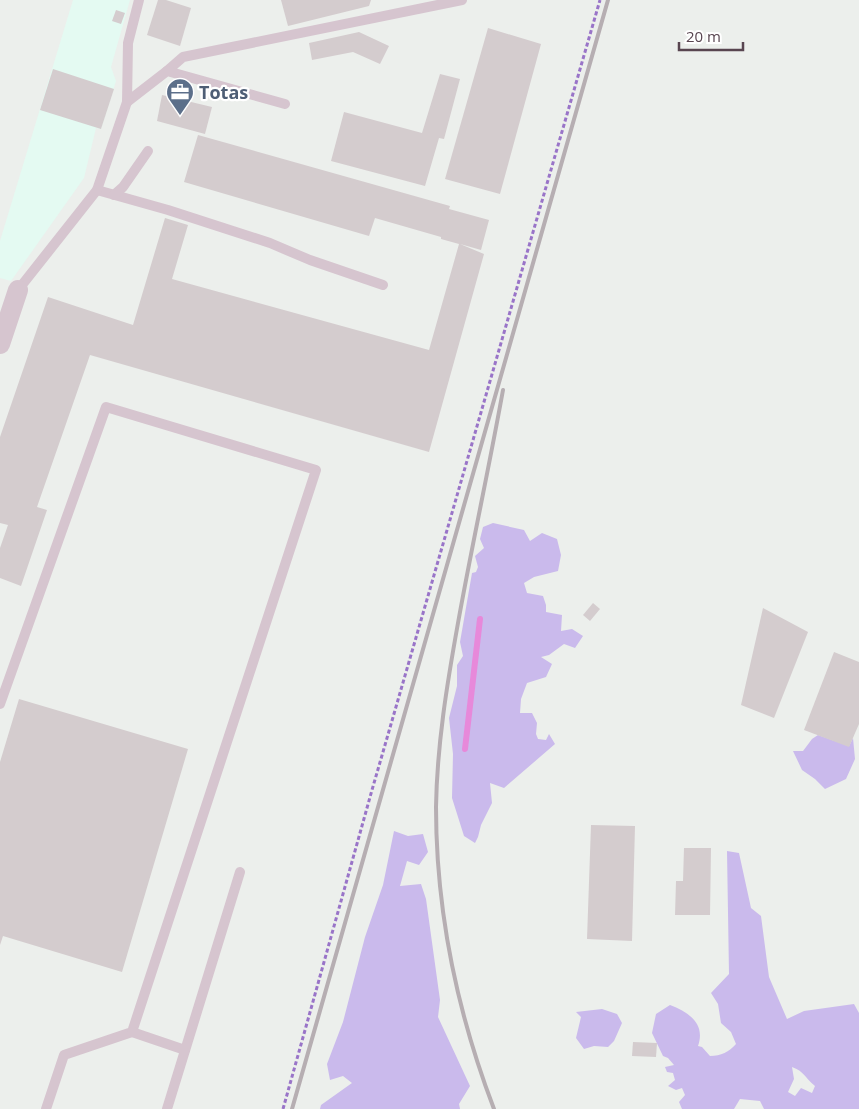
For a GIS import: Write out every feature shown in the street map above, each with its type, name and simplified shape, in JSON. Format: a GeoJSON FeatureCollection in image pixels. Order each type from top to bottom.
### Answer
{"type":"FeatureCollection","features":[{"type":"Feature","properties":{"kind":"street"},"geometry":{"type":"LineString","coordinates":[[0,344],[18,290]]}},
{"type":"Feature","properties":{"kind":"lane"},"geometry":{"type":"LineString","coordinates":[[18,290],[97,190],[127,102],[128,43],[139,0]]}},
{"type":"Feature","properties":{"kind":"lane"},"geometry":{"type":"LineString","coordinates":[[127,102],[183,57],[462,0]]}},
{"type":"Feature","properties":{"kind":"lane"},"geometry":{"type":"LineString","coordinates":[[167,71],[285,104]]}},
{"type":"Feature","properties":{"kind":"lane"},"geometry":{"type":"LineString","coordinates":[[114,195],[123,187],[148,151]]}},
{"type":"Feature","properties":{"kind":"lane"},"geometry":{"type":"LineString","coordinates":[[97,190],[168,210],[270,243],[310,260],[383,286]]}},
{"type":"Feature","properties":{"kind":"lane"},"geometry":{"type":"LineString","coordinates":[[0,704],[106,407],[316,470],[132,1032]]}},
{"type":"Feature","properties":{"kind":"lane"},"geometry":{"type":"LineString","coordinates":[[166,1109],[240,872]]}},
{"type":"Feature","properties":{"kind":"lane"},"geometry":{"type":"LineString","coordinates":[[46,1109],[64,1055],[132,1032],[185,1050]]}},
{"type":"Feature","properties":{"kind":"path"},"geometry":{"type":"LineString","coordinates":[[283,1109],[372,790],[600,0]]}},
{"type":"Feature","properties":{"kind":"shaded area"},"geometry":{"type":"Polygon","coordinates":[[[73,0],[130,0],[111,67],[116,81],[101,129],[96,128],[84,178],[11,281],[0,278],[0,241],[73,0]]]}},
{"type":"Feature","properties":{"kind":"shaded area"},"geometry":{"type":"Polygon","coordinates":[[[493,523],[524,530],[530,541],[542,533],[557,539],[561,555],[558,571],[534,577],[524,583],[527,593],[543,596],[546,612],[562,615],[561,631],[572,629],[583,636],[575,648],[564,644],[549,655],[541,657],[552,664],[546,677],[527,683],[521,699],[520,713],[532,713],[537,723],[536,734],[538,739],[546,740],[549,734],[555,744],[504,788],[490,783],[492,803],[481,825],[475,843],[464,836],[452,798],[453,754],[449,718],[457,686],[457,665],[463,656],[460,642],[472,573],[476,572],[478,567],[475,556],[484,548],[480,539],[483,527],[493,523]]]}},
{"type":"Feature","properties":{"kind":"shaded area"},"geometry":{"type":"Polygon","coordinates":[[[818,735],[849,746],[853,738],[855,759],[846,779],[825,789],[802,770],[793,751],[803,751],[812,739],[818,735]]]}},
{"type":"Feature","properties":{"kind":"shaded area"},"geometry":{"type":"Polygon","coordinates":[[[394,831],[408,836],[423,834],[428,852],[419,865],[407,861],[400,886],[421,884],[426,899],[440,1000],[438,1017],[470,1086],[459,1104],[460,1109],[320,1109],[321,1105],[352,1083],[343,1076],[330,1080],[327,1064],[343,1022],[365,937],[383,885],[394,831]]]}},
{"type":"Feature","properties":{"kind":"shaded area"},"geometry":{"type":"Polygon","coordinates":[[[727,851],[739,853],[751,908],[761,916],[769,977],[787,1019],[804,1011],[854,1004],[859,1013],[859,1109],[764,1109],[760,1101],[740,1099],[734,1109],[682,1109],[679,1102],[685,1095],[682,1088],[676,1090],[668,1086],[675,1080],[673,1073],[667,1072],[665,1067],[674,1065],[668,1058],[663,1056],[652,1033],[656,1014],[670,1005],[683,1011],[694,1020],[700,1031],[698,1046],[702,1047],[710,1056],[728,1051],[736,1044],[731,1032],[721,1023],[718,1004],[711,993],[729,974],[727,851]],[[792,1067],[794,1079],[788,1092],[795,1096],[801,1088],[812,1093],[815,1086],[792,1067]]]}},
{"type":"Feature","properties":{"kind":"shaded area"},"geometry":{"type":"Polygon","coordinates":[[[602,1009],[617,1014],[622,1023],[614,1041],[608,1047],[594,1046],[584,1049],[576,1038],[581,1017],[576,1012],[602,1009]]]}},
{"type":"Feature","properties":{"kind":"building"},"geometry":{"type":"Polygon","coordinates":[[[158,0],[166,0],[191,8],[180,46],[147,35],[158,0]]]}},
{"type":"Feature","properties":{"kind":"building"},"geometry":{"type":"Polygon","coordinates":[[[281,0],[371,0],[369,6],[288,26],[281,0]]]}},
{"type":"Feature","properties":{"kind":"building"},"geometry":{"type":"Polygon","coordinates":[[[116,10],[125,13],[121,24],[112,21],[116,10]]]}},
{"type":"Feature","properties":{"kind":"building"},"geometry":{"type":"Polygon","coordinates":[[[488,28],[541,44],[500,194],[445,179],[488,28]]]}},
{"type":"Feature","properties":{"kind":"building"},"geometry":{"type":"Polygon","coordinates":[[[359,32],[389,46],[380,64],[353,52],[312,60],[309,43],[359,32]]]}},
{"type":"Feature","properties":{"kind":"building"},"geometry":{"type":"Polygon","coordinates":[[[53,69],[114,89],[101,129],[40,110],[53,69]]]}},
{"type":"Feature","properties":{"kind":"building"},"geometry":{"type":"Polygon","coordinates":[[[440,74],[460,79],[444,139],[439,138],[425,186],[331,161],[344,112],[422,133],[440,74]]]}},
{"type":"Feature","properties":{"kind":"building"},"geometry":{"type":"Polygon","coordinates":[[[162,95],[212,107],[205,134],[157,121],[162,95]]]}},
{"type":"Feature","properties":{"kind":"building"},"geometry":{"type":"Polygon","coordinates":[[[198,135],[450,206],[449,209],[489,220],[481,250],[460,244],[484,254],[429,452],[90,355],[37,507],[47,510],[21,586],[0,578],[0,548],[8,525],[0,523],[0,437],[48,297],[133,325],[165,218],[188,225],[172,279],[429,350],[459,244],[375,218],[369,236],[184,182],[198,135]]]}},
{"type":"Feature","properties":{"kind":"building"},"geometry":{"type":"Polygon","coordinates":[[[593,603],[600,609],[590,621],[583,615],[593,603]]]}},
{"type":"Feature","properties":{"kind":"building"},"geometry":{"type":"Polygon","coordinates":[[[763,608],[808,632],[774,718],[741,705],[763,608]]]}},
{"type":"Feature","properties":{"kind":"building"},"geometry":{"type":"Polygon","coordinates":[[[834,652],[859,662],[859,724],[849,747],[804,730],[834,652]]]}},
{"type":"Feature","properties":{"kind":"building"},"geometry":{"type":"Polygon","coordinates":[[[19,699],[188,749],[122,972],[3,936],[0,945],[0,762],[19,699]]]}},
{"type":"Feature","properties":{"kind":"building"},"geometry":{"type":"Polygon","coordinates":[[[591,825],[635,826],[632,941],[587,939],[591,825]]]}},
{"type":"Feature","properties":{"kind":"building"},"geometry":{"type":"Polygon","coordinates":[[[684,848],[711,848],[710,915],[675,915],[676,881],[683,881],[684,848]]]}},
{"type":"Feature","properties":{"kind":"building"},"geometry":{"type":"Polygon","coordinates":[[[633,1042],[657,1043],[656,1057],[632,1056],[633,1042]]]}},
{"type":"Feature","properties":{"kind":"waterway"},"geometry":{"type":"LineString","coordinates":[[465,749],[480,619]]}},
{"type":"Feature","properties":{"kind":"railway"},"geometry":{"type":"LineString","coordinates":[[292,1109],[608,0]]}},
{"type":"Feature","properties":{"kind":"railway"},"geometry":{"type":"LineString","coordinates":[[494,1109],[469,1036],[451,961],[440,884],[436,807],[440,738],[450,669],[503,390]]}},
{"type":"Feature","properties":{"kind":"place","name":"Totas"},"geometry":{"type":"Point","coordinates":[180,116]}}]}
